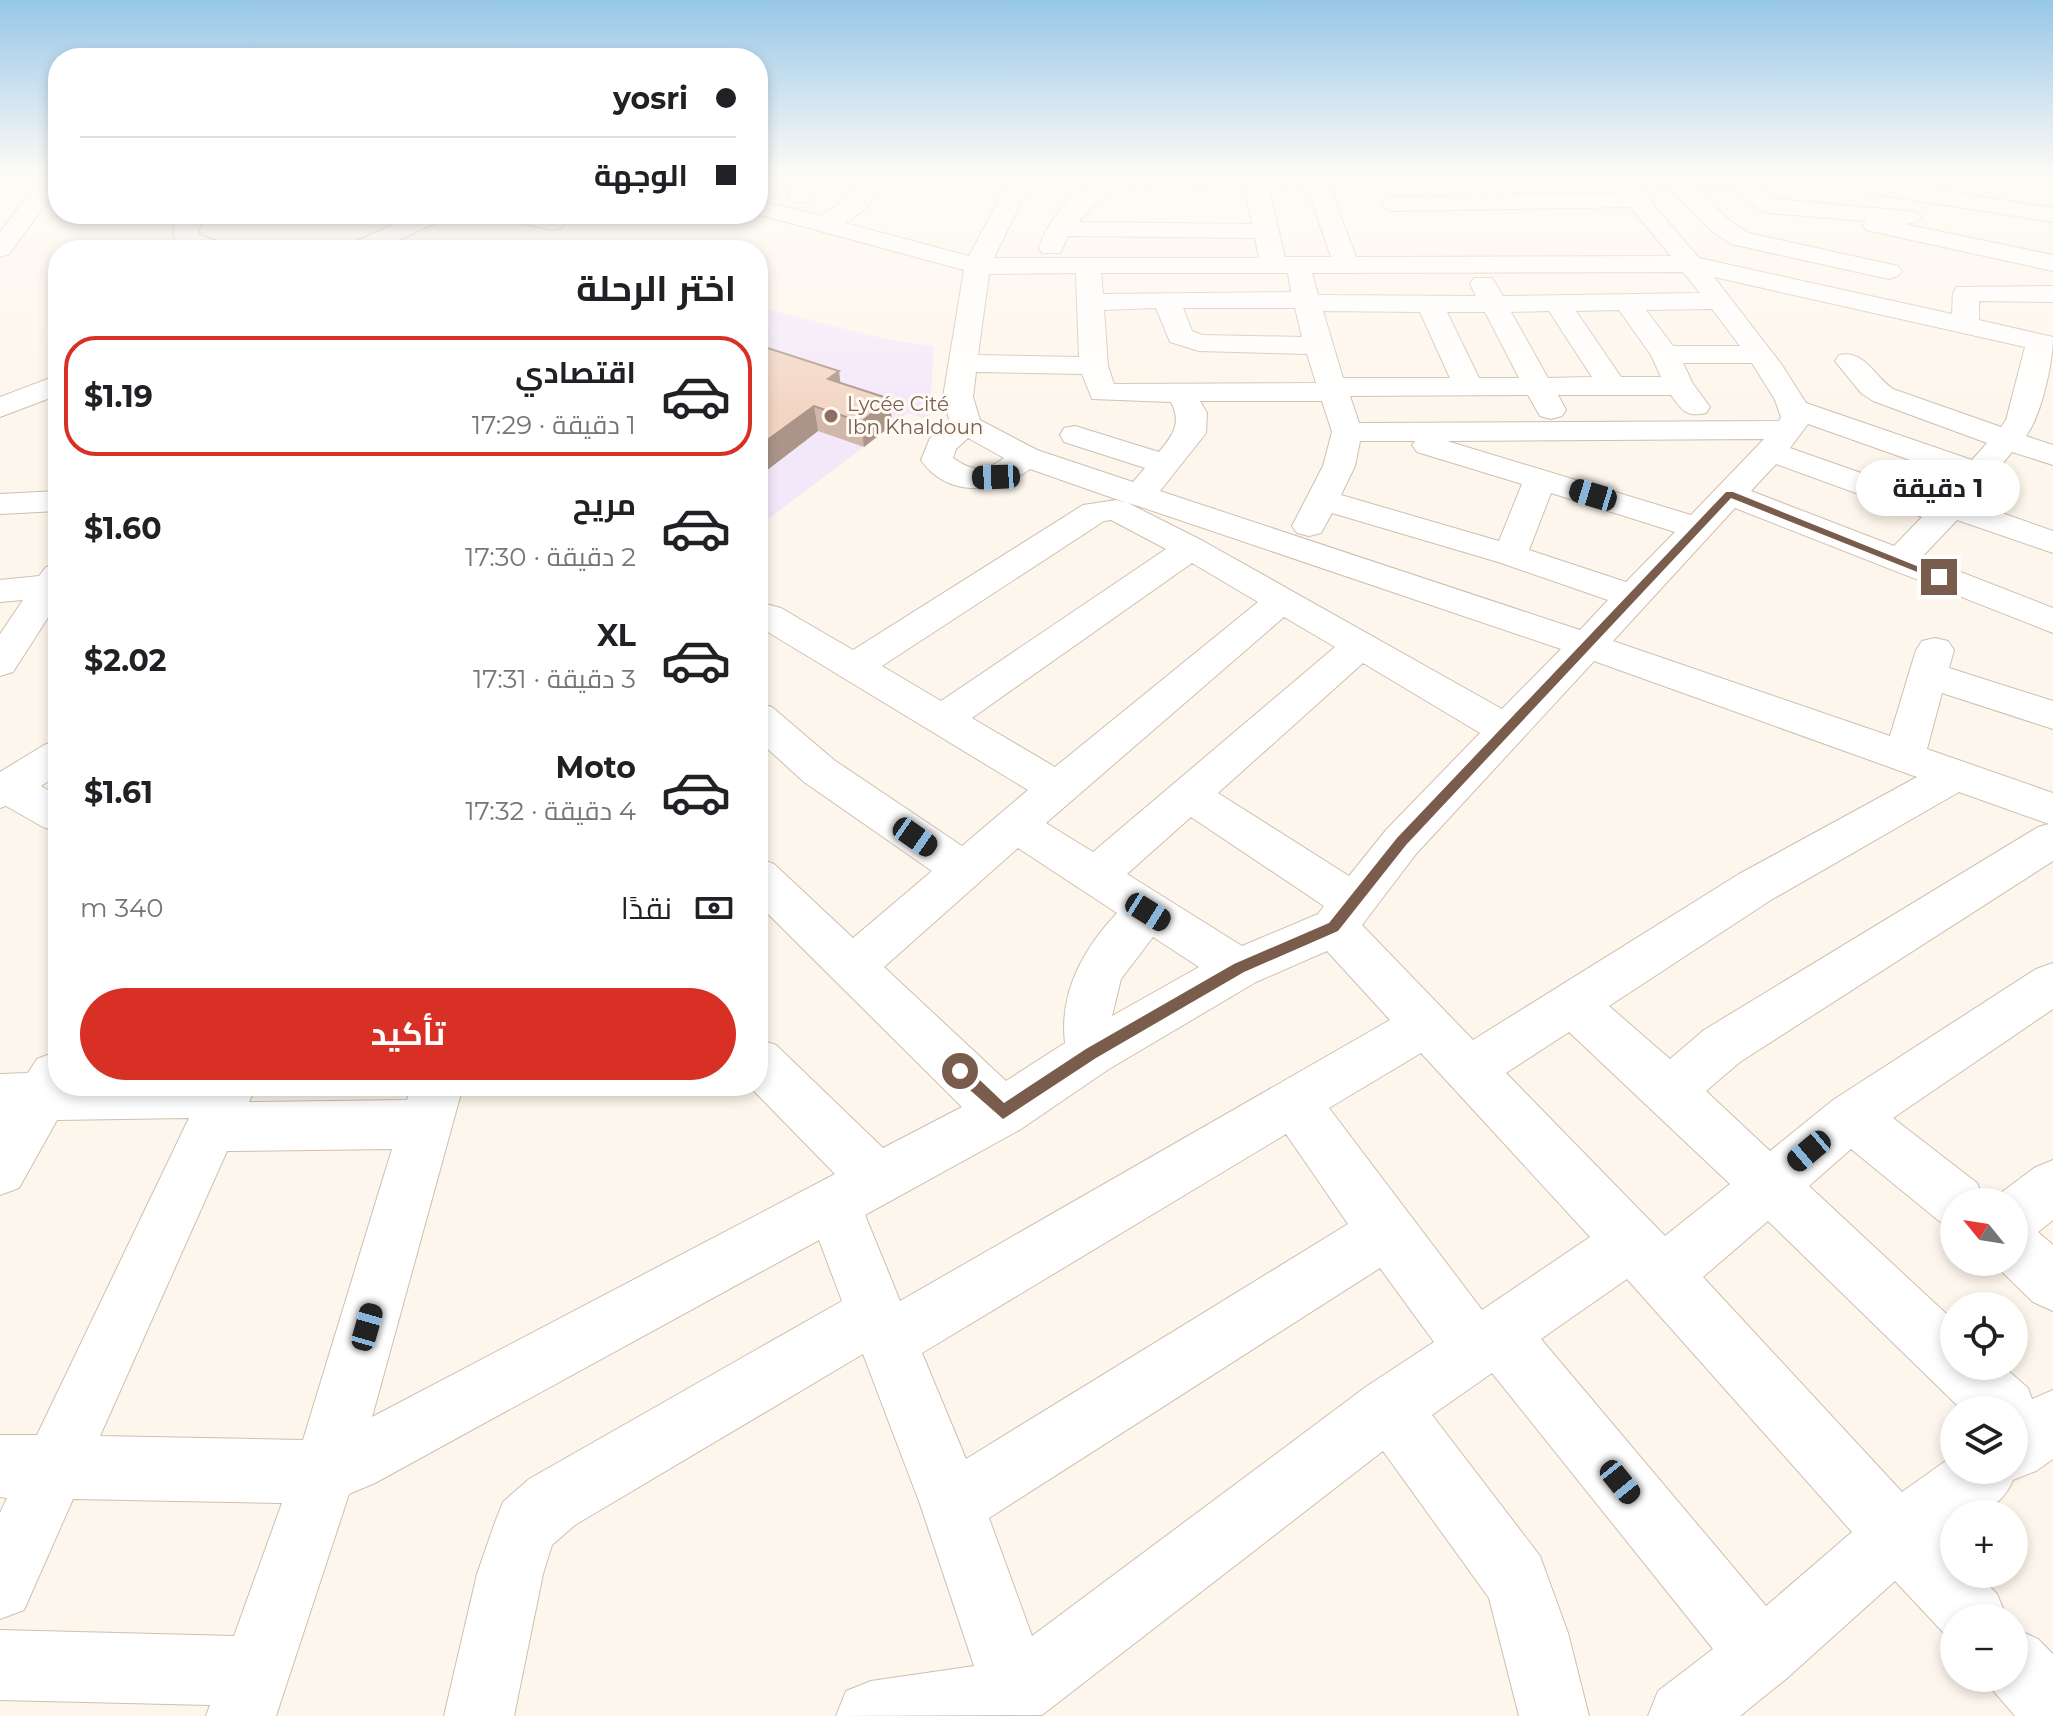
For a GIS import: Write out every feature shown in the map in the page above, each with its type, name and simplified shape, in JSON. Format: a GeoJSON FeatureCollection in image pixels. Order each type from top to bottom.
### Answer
{"type":"FeatureCollection","features":[{"type":"Feature","properties":{"kind":"street"},"geometry":{"type":"LineString","coordinates":[[935,255],[977,266],[1569,264],[1886,307],[2046,343],[2038,414],[2021,422],[1909,551]]}},
{"type":"Feature","properties":{"kind":"street"},"geometry":{"type":"LineString","coordinates":[[983,255],[977,266],[958,397],[966,425],[1036,461],[1587,645],[2053,809]]}},
{"type":"Feature","properties":{"kind":"street"},"geometry":{"type":"LineString","coordinates":[[1045,266],[1049,255]]}},
{"type":"Feature","properties":{"kind":"street"},"geometry":{"type":"LineString","coordinates":[[1280,255],[1306,301],[1347,432],[1339,466],[1296,549]]}},
{"type":"Feature","properties":{"kind":"street"},"geometry":{"type":"LineString","coordinates":[[1343,255],[1346,265]]}},
{"type":"Feature","properties":{"kind":"street"},"geometry":{"type":"LineString","coordinates":[[1418,255],[1422,265]]}},
{"type":"Feature","properties":{"kind":"street"},"geometry":{"type":"LineString","coordinates":[[1563,255],[1569,264]]}},
{"type":"Feature","properties":{"kind":"street"},"geometry":{"type":"LineString","coordinates":[[1686,255],[1760,355],[1785,431],[1947,510],[2053,543]]}},
{"type":"Feature","properties":{"kind":"street"},"geometry":{"type":"LineString","coordinates":[[1803,255],[1897,279]]}},
{"type":"Feature","properties":{"kind":"street"},"geometry":{"type":"LineString","coordinates":[[1886,307],[1897,279],[1897,255]]}},
{"type":"Feature","properties":{"kind":"street"},"geometry":{"type":"LineString","coordinates":[[2022,255],[2053,263]]}},
{"type":"Feature","properties":{"kind":"street"},"geometry":{"type":"LineString","coordinates":[[1473,264],[1562,431]]}},
{"type":"Feature","properties":{"kind":"street"},"geometry":{"type":"LineString","coordinates":[[966,425],[941,445],[937,460],[946,471],[970,478],[996,477],[1036,461],[1075,435],[1094,413],[1098,380],[1088,265]]}},
{"type":"Feature","properties":{"kind":"street"},"geometry":{"type":"LineString","coordinates":[[1133,265],[1154,300],[1187,341],[1318,346]]}},
{"type":"Feature","properties":{"kind":"street"},"geometry":{"type":"LineString","coordinates":[[1092,302],[1626,302],[1704,282]]}},
{"type":"Feature","properties":{"kind":"street"},"geometry":{"type":"LineString","coordinates":[[1940,289],[1966,293],[2053,294]]}},
{"type":"Feature","properties":{"kind":"street"},"geometry":{"type":"LineString","coordinates":[[1965,325],[1966,293]]}},
{"type":"Feature","properties":{"kind":"street"},"geometry":{"type":"LineString","coordinates":[[1626,302],[1665,354],[1679,386],[1714,430]]}},
{"type":"Feature","properties":{"kind":"street"},"geometry":{"type":"LineString","coordinates":[[1557,303],[1613,387]]}},
{"type":"Feature","properties":{"kind":"street"},"geometry":{"type":"LineString","coordinates":[[1430,304],[1469,387]]}},
{"type":"Feature","properties":{"kind":"street"},"geometry":{"type":"LineString","coordinates":[[1665,354],[1760,355]]}},
{"type":"Feature","properties":{"kind":"street"},"geometry":{"type":"LineString","coordinates":[[1849,361],[1871,387],[1883,395],[2053,456]]}},
{"type":"Feature","properties":{"kind":"street"},"geometry":{"type":"LineString","coordinates":[[963,363],[1180,392],[1679,386]]}},
{"type":"Feature","properties":{"kind":"street"},"geometry":{"type":"LineString","coordinates":[[0,408],[48,388]]}},
{"type":"Feature","properties":{"kind":"street"},"geometry":{"type":"LineString","coordinates":[[1139,496],[1191,433],[1192,413],[1180,392]]}},
{"type":"Feature","properties":{"kind":"street"},"geometry":{"type":"LineString","coordinates":[[26,1467],[325,1472],[353,1461],[1003,1112],[1091,1053],[1239,968],[1344,914],[1401,842],[1730,494],[1785,431]]}},
{"type":"Feature","properties":{"kind":"street"},"geometry":{"type":"LineString","coordinates":[[1347,432],[1785,431],[1978,473]]}},
{"type":"Feature","properties":{"kind":"street"},"geometry":{"type":"LineString","coordinates":[[1383,432],[1698,528]]}},
{"type":"Feature","properties":{"kind":"street"},"geometry":{"type":"LineString","coordinates":[[1075,435],[1166,464]]}},
{"type":"Feature","properties":{"kind":"street"},"geometry":{"type":"LineString","coordinates":[[1510,555],[1540,479]]}},
{"type":"Feature","properties":{"kind":"street"},"geometry":{"type":"LineString","coordinates":[[1730,494],[1909,551],[2053,591]]}},
{"type":"Feature","properties":{"kind":"street"},"geometry":{"type":"LineString","coordinates":[[1323,500],[1510,555],[1633,596]]}},
{"type":"Feature","properties":{"kind":"street"},"geometry":{"type":"LineString","coordinates":[[0,504],[48,502]]}},
{"type":"Feature","properties":{"kind":"street"},"geometry":{"type":"LineString","coordinates":[[852,668],[1095,512],[1116,510],[1191,548],[1358,647],[1507,730]]}},
{"type":"Feature","properties":{"kind":"street"},"geometry":{"type":"LineString","coordinates":[[943,719],[1191,548]]}},
{"type":"Feature","properties":{"kind":"street"},"geometry":{"type":"LineString","coordinates":[[1909,551],[2053,621]]}},
{"type":"Feature","properties":{"kind":"street"},"geometry":{"type":"LineString","coordinates":[[0,591],[48,583]]}},
{"type":"Feature","properties":{"kind":"street"},"geometry":{"type":"LineString","coordinates":[[0,663],[48,592]]}},
{"type":"Feature","properties":{"kind":"street"},"geometry":{"type":"LineString","coordinates":[[851,968],[1058,788],[1281,601]]}},
{"type":"Feature","properties":{"kind":"street"},"geometry":{"type":"LineString","coordinates":[[768,616],[1058,788]]}},
{"type":"Feature","properties":{"kind":"street"},"geometry":{"type":"LineString","coordinates":[[1094,877],[1358,647]]}},
{"type":"Feature","properties":{"kind":"street"},"geometry":{"type":"LineString","coordinates":[[1904,757],[1931,662],[2053,715]]}},
{"type":"Feature","properties":{"kind":"street"},"geometry":{"type":"LineString","coordinates":[[768,726],[819,771],[963,870]]}},
{"type":"Feature","properties":{"kind":"street"},"geometry":{"type":"LineString","coordinates":[[4,790],[48,761]]}},
{"type":"Feature","properties":{"kind":"street"},"geometry":{"type":"LineString","coordinates":[[1470,1069],[1755,887],[1955,775]]}},
{"type":"Feature","properties":{"kind":"street"},"geometry":{"type":"LineString","coordinates":[[4,790],[48,811]]}},
{"type":"Feature","properties":{"kind":"street"},"geometry":{"type":"LineString","coordinates":[[1189,795],[1344,914],[1428,1023],[1647,1258],[1960,1604]]}},
{"type":"Feature","properties":{"kind":"street"},"geometry":{"type":"LineString","coordinates":[[1015,825],[1239,968]]}},
{"type":"Feature","properties":{"kind":"street"},"geometry":{"type":"LineString","coordinates":[[1670,1091],[1722,1046],[2053,839]]}},
{"type":"Feature","properties":{"kind":"street"},"geometry":{"type":"LineString","coordinates":[[768,888],[1003,1112]]}},
{"type":"Feature","properties":{"kind":"street"},"geometry":{"type":"LineString","coordinates":[[1091,1053],[1088,1010],[1100,973],[1117,943],[1148,912]]}},
{"type":"Feature","properties":{"kind":"street"},"geometry":{"type":"LineString","coordinates":[[871,1716],[977,1701],[1017,1690],[1389,1408],[1486,1342],[1647,1258],[1768,1186],[1851,1117],[2053,983]]}},
{"type":"Feature","properties":{"kind":"street"},"geometry":{"type":"LineString","coordinates":[[1572,1004],[1670,1091],[1940,1349]]}},
{"type":"Feature","properties":{"kind":"street"},"geometry":{"type":"LineString","coordinates":[[479,1714],[510,1574],[526,1525],[552,1502],[882,1327],[1293,1102],[1428,1023]]}},
{"type":"Feature","properties":{"kind":"street"},"geometry":{"type":"LineString","coordinates":[[768,1075],[855,1192],[882,1327],[952,1504],[1017,1690]]}},
{"type":"Feature","properties":{"kind":"street"},"geometry":{"type":"LineString","coordinates":[[0,1170],[34,1088]]}},
{"type":"Feature","properties":{"kind":"street"},"geometry":{"type":"LineString","coordinates":[[0,1665],[249,1693],[325,1472],[432,1105],[224,1102],[143,1096]]}},
{"type":"Feature","properties":{"kind":"street"},"geometry":{"type":"LineString","coordinates":[[0,1586],[26,1467],[224,1102]]}},
{"type":"Feature","properties":{"kind":"street"},"geometry":{"type":"LineString","coordinates":[[1293,1102],[1387,1232],[1762,1655]]}},
{"type":"Feature","properties":{"kind":"street"},"geometry":{"type":"LineString","coordinates":[[1851,1117],[1940,1188]]}},
{"type":"Feature","properties":{"kind":"street"},"geometry":{"type":"LineString","coordinates":[[2028,1206],[2053,1186]]}},
{"type":"Feature","properties":{"kind":"street"},"geometry":{"type":"LineString","coordinates":[[952,1504],[1387,1232]]}},
{"type":"Feature","properties":{"kind":"street"},"geometry":{"type":"LineString","coordinates":[[2028,1260],[2053,1282]]}},
{"type":"Feature","properties":{"kind":"street"},"geometry":{"type":"LineString","coordinates":[[1971,1380],[1985,1396]]}},
{"type":"Feature","properties":{"kind":"street"},"geometry":{"type":"LineString","coordinates":[[1389,1408],[1516,1580],[1534,1633],[1554,1716]]}},
{"type":"Feature","properties":{"kind":"street"},"geometry":{"type":"LineString","coordinates":[[1683,1716],[1762,1655],[1959,1484]]}},
{"type":"Feature","properties":{"kind":"street"},"geometry":{"type":"LineString","coordinates":[[2028,1678],[2053,1706]]}},
{"type":"Feature","properties":{"kind":"shaded area","name":"Lycée Cité Ibn Khaldoun"},"geometry":{"type":"Polygon","coordinates":[[[768,310],[889,340],[934,346],[929,420],[908,413],[768,519],[768,310]]]}},
{"type":"Feature","properties":{"kind":"building"},"geometry":{"type":"Polygon","coordinates":[[[768,348],[839,371],[828,379],[890,399],[861,422],[814,406],[768,440],[768,348]]]}},
{"type":"Feature","properties":{"kind":"place","name":"Lycée Cité Ibn Khaldoun"},"geometry":{"type":"Point","coordinates":[831,416]}},
{"type":"Feature","properties":{"kind":"route"},"geometry":{"type":"LineString","coordinates":[[960,1071],[1003,1112],[1091,1053],[1239,968],[1334,927],[1401,842],[1730,494],[1939,577]]}}]}
